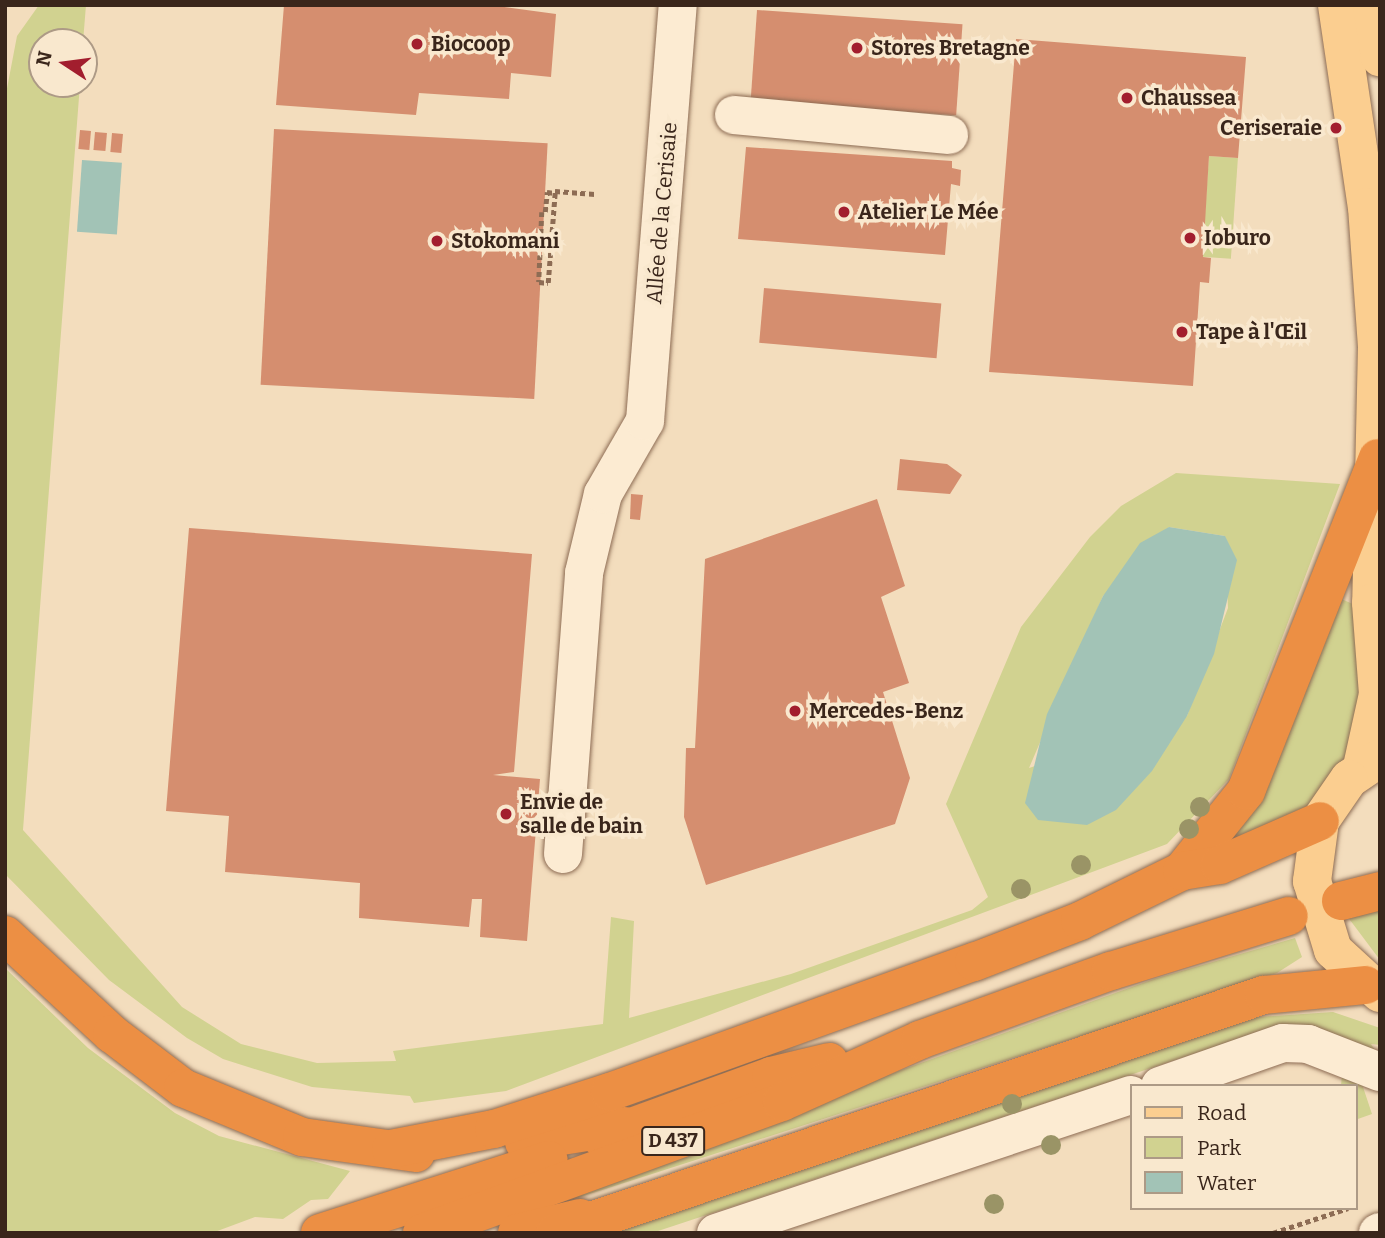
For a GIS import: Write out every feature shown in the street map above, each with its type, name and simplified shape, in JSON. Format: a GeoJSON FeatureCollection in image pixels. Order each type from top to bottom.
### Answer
{"type":"FeatureCollection","features":[{"type":"Feature","properties":{"kind":"highway"},"geometry":{"type":"LineString","coordinates":[[1182,871],[1246,791],[1378,458]]}},
{"type":"Feature","properties":{"kind":"highway"},"geometry":{"type":"LineString","coordinates":[[391,1149],[494,1129],[610,1091],[1045,935],[1182,871],[1220,865],[1320,821]]}},
{"type":"Feature","properties":{"kind":"highway"},"geometry":{"type":"LineString","coordinates":[[1341,901],[1380,891]]}},
{"type":"Feature","properties":{"kind":"highway","name":"D 437"},"geometry":{"type":"LineString","coordinates":[[422,1233],[782,1102],[920,1040],[1111,971],[1289,916]]}},
{"type":"Feature","properties":{"kind":"highway"},"geometry":{"type":"LineString","coordinates":[[5,935],[112,1034],[183,1088],[302,1137],[431,1155],[486,1151],[625,1126]]}},
{"type":"Feature","properties":{"kind":"highway"},"geometry":{"type":"LineString","coordinates":[[555,1233],[611,1210],[1264,995],[1373,989]]}},
{"type":"Feature","properties":{"kind":"highway","name":"D 437"},"geometry":{"type":"LineString","coordinates":[[320,1233],[574,1152],[625,1126],[771,1076],[920,1040]]}},
{"type":"Feature","properties":{"kind":"highway"},"geometry":{"type":"LineString","coordinates":[[517,1233],[611,1210]]}},
{"type":"Feature","properties":{"kind":"main road"},"geometry":{"type":"LineString","coordinates":[[1337,5],[1367,207],[1378,458],[1371,603],[1378,694],[1371,762],[1320,821],[1312,858],[1318,915],[1333,950],[1373,989]]}},
{"type":"Feature","properties":{"kind":"main road"},"geometry":{"type":"LineString","coordinates":[[1372,5],[1380,57]]}},
{"type":"Feature","properties":{"kind":"street","name":"Allée de la Cerisaie"},"geometry":{"type":"LineString","coordinates":[[564,854],[584,573],[603,494],[645,421],[678,5]]}},
{"type":"Feature","properties":{"kind":"street"},"geometry":{"type":"LineString","coordinates":[[734,115],[949,135]]}},
{"type":"Feature","properties":{"kind":"street"},"geometry":{"type":"LineString","coordinates":[[1166,1084],[1283,1043],[1308,1044],[1380,1072]]}},
{"type":"Feature","properties":{"kind":"street"},"geometry":{"type":"LineString","coordinates":[[716,1233],[1130,1096]]}},
{"type":"Feature","properties":{"kind":"path"},"geometry":{"type":"LineString","coordinates":[[555,193],[548,283],[539,282],[543,212],[547,192],[596,194]]}},
{"type":"Feature","properties":{"kind":"path"},"geometry":{"type":"LineString","coordinates":[[1273,1233],[1342,1210]]}},
{"type":"Feature","properties":{"kind":"green space"},"geometry":{"type":"Polygon","coordinates":[[[39,5],[86,5],[84,28],[28,28],[28,98],[79,98],[23,830],[182,1007],[241,1044],[317,1063],[396,1061],[393,1051],[603,1024],[611,917],[634,921],[629,1018],[791,974],[972,910],[988,897],[946,804],[1021,627],[1090,537],[1121,506],[1176,473],[1340,484],[1229,779],[1167,844],[506,1091],[414,1103],[410,1096],[312,1087],[223,1059],[187,1038],[109,980],[5,874],[5,99],[17,36],[39,5]],[[1169,527],[1103,596],[1029,768],[1187,716],[1228,608],[1225,536],[1169,527]]]}},
{"type":"Feature","properties":{"kind":"green space"},"geometry":{"type":"Polygon","coordinates":[[[1209,156],[1238,158],[1231,259],[1202,257],[1209,156]]]}},
{"type":"Feature","properties":{"kind":"green space"},"geometry":{"type":"Polygon","coordinates":[[[1337,597],[1355,605],[1361,680],[1360,724],[1340,769],[1301,814],[1220,846],[1337,597]]]}},
{"type":"Feature","properties":{"kind":"green space"},"geometry":{"type":"Polygon","coordinates":[[[1380,907],[1380,960],[1347,916],[1380,907]]]}},
{"type":"Feature","properties":{"kind":"green space"},"geometry":{"type":"Polygon","coordinates":[[[1295,938],[1302,957],[1277,973],[481,1229],[582,1185],[1154,979],[1295,938]]]}},
{"type":"Feature","properties":{"kind":"green space"},"geometry":{"type":"Polygon","coordinates":[[[5,968],[88,1048],[175,1113],[219,1136],[350,1171],[328,1199],[311,1200],[283,1219],[255,1217],[212,1233],[5,1233],[5,968]]]}},
{"type":"Feature","properties":{"kind":"green space"},"geometry":{"type":"Polygon","coordinates":[[[1333,1012],[1380,1028],[1380,1045],[1371,1044],[1378,1055],[1284,1024],[652,1233],[609,1233],[1257,1017],[1333,1012]]]}},
{"type":"Feature","properties":{"kind":"green space"},"geometry":{"type":"Polygon","coordinates":[[[1342,1074],[1361,1081],[1372,1114],[1357,1119],[1357,1084],[1341,1084],[1342,1074]]]}},
{"type":"Feature","properties":{"kind":"water"},"geometry":{"type":"Polygon","coordinates":[[[82,160],[122,163],[117,235],[77,232],[82,160]]]}},
{"type":"Feature","properties":{"kind":"water"},"geometry":{"type":"Polygon","coordinates":[[[1169,527],[1225,536],[1237,560],[1214,654],[1187,716],[1152,771],[1116,810],[1087,825],[1038,820],[1025,803],[1047,714],[1103,596],[1140,543],[1169,527]]]}},
{"type":"Feature","properties":{"kind":"building","name":"Biocoop"},"geometry":{"type":"Polygon","coordinates":[[[284,5],[489,5],[556,14],[551,77],[511,73],[509,99],[419,93],[416,115],[276,105],[284,5]]]}},
{"type":"Feature","properties":{"kind":"building","name":"Stores Bretagne"},"geometry":{"type":"Polygon","coordinates":[[[757,10],[962,24],[956,115],[751,101],[757,10]]]}},
{"type":"Feature","properties":{"kind":"building"},"geometry":{"type":"Polygon","coordinates":[[[1016,39],[1246,57],[1238,158],[1209,156],[1203,257],[1211,258],[1209,283],[1200,282],[1193,386],[989,372],[1016,39]]]}},
{"type":"Feature","properties":{"kind":"building"},"geometry":{"type":"Polygon","coordinates":[[[274,129],[548,143],[534,399],[261,385],[274,129]]]}},
{"type":"Feature","properties":{"kind":"building"},"geometry":{"type":"Polygon","coordinates":[[[80,130],[91,131],[89,150],[78,149],[80,130]]]}},
{"type":"Feature","properties":{"kind":"building"},"geometry":{"type":"Polygon","coordinates":[[[95,132],[107,133],[105,151],[93,150],[95,132]]]}},
{"type":"Feature","properties":{"kind":"building"},"geometry":{"type":"Polygon","coordinates":[[[112,133],[123,134],[121,153],[110,152],[112,133]]]}},
{"type":"Feature","properties":{"kind":"building","name":"Atelier Le Mée"},"geometry":{"type":"Polygon","coordinates":[[[746,147],[952,161],[952,168],[961,170],[960,186],[951,184],[945,255],[738,239],[746,147]]]}},
{"type":"Feature","properties":{"kind":"building"},"geometry":{"type":"Polygon","coordinates":[[[764,288],[941,304],[937,358],[759,343],[764,288]]]}},
{"type":"Feature","properties":{"kind":"building"},"geometry":{"type":"Polygon","coordinates":[[[900,459],[947,464],[962,475],[950,494],[897,490],[900,459]]]}},
{"type":"Feature","properties":{"kind":"building"},"geometry":{"type":"Polygon","coordinates":[[[631,494],[643,495],[640,520],[630,519],[631,494]]]}},
{"type":"Feature","properties":{"kind":"building"},"geometry":{"type":"Polygon","coordinates":[[[877,499],[905,586],[881,597],[909,683],[883,692],[910,778],[895,824],[706,885],[684,817],[686,748],[695,748],[705,559],[877,499]]]}},
{"type":"Feature","properties":{"kind":"building"},"geometry":{"type":"Polygon","coordinates":[[[189,528],[532,554],[514,772],[493,775],[540,779],[527,941],[480,937],[482,899],[472,899],[469,927],[359,918],[360,883],[225,872],[229,816],[166,811],[189,528]]]}},
{"type":"Feature","properties":{"kind":"place","name":"Biocoop"},"geometry":{"type":"Point","coordinates":[417,44]}},
{"type":"Feature","properties":{"kind":"place","name":"Stores Bretagne"},"geometry":{"type":"Point","coordinates":[857,48]}},
{"type":"Feature","properties":{"kind":"place","name":"Chaussea"},"geometry":{"type":"Point","coordinates":[1127,98]}},
{"type":"Feature","properties":{"kind":"place","name":"Ceriseraie"},"geometry":{"type":"Point","coordinates":[1336,128]}},
{"type":"Feature","properties":{"kind":"place","name":"Atelier Le Mée"},"geometry":{"type":"Point","coordinates":[844,212]}},
{"type":"Feature","properties":{"kind":"place","name":"Ioburo"},"geometry":{"type":"Point","coordinates":[1190,238]}},
{"type":"Feature","properties":{"kind":"place","name":"Stokomani"},"geometry":{"type":"Point","coordinates":[437,241]}},
{"type":"Feature","properties":{"kind":"place","name":"Tape à l'Œil"},"geometry":{"type":"Point","coordinates":[1182,332]}},
{"type":"Feature","properties":{"kind":"place","name":"Mercedes-Benz"},"geometry":{"type":"Point","coordinates":[795,711]}},
{"type":"Feature","properties":{"kind":"place","name":"Envie de salle de bain"},"geometry":{"type":"Point","coordinates":[506,814]}}]}
